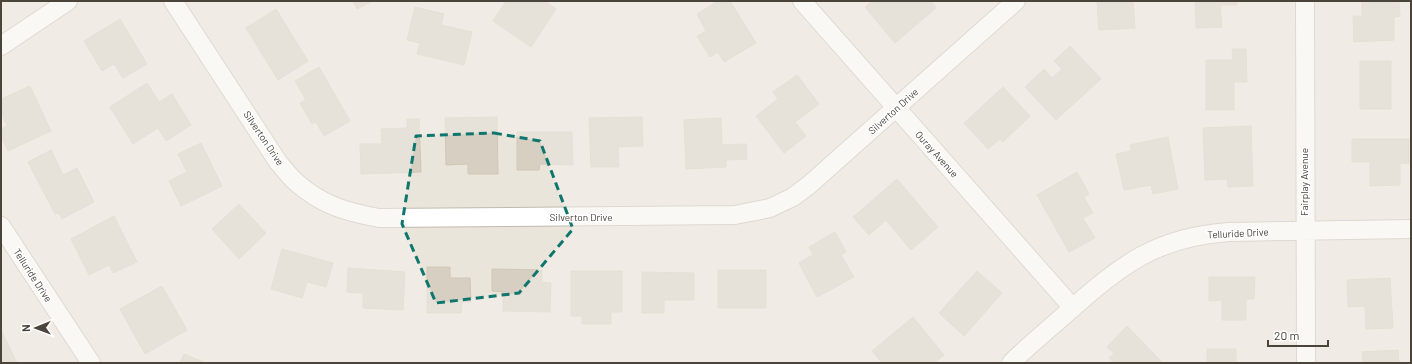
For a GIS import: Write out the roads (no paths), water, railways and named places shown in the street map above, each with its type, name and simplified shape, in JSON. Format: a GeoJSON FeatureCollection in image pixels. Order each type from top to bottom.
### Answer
{"type":"FeatureCollection","features":[{"type":"Feature","properties":{"kind":"street"},"geometry":{"type":"LineString","coordinates":[[1,46],[68,1]]}},
{"type":"Feature","properties":{"kind":"street","name":"Silverton Drive"},"geometry":{"type":"LineString","coordinates":[[173,1],[278,162],[296,182],[313,195],[338,209],[353,214],[379,218],[719,216],[735,215],[770,208],[793,197],[809,185],[1016,1]]}},
{"type":"Feature","properties":{"kind":"street","name":"Ouray Avenue"},"geometry":{"type":"LineString","coordinates":[[802,1],[1073,308]]}},
{"type":"Feature","properties":{"kind":"street","name":"Fairplay Avenue"},"geometry":{"type":"LineString","coordinates":[[1304,1],[1304,231],[1306,363]]}},
{"type":"Feature","properties":{"kind":"street","name":"Telluride Drive"},"geometry":{"type":"LineString","coordinates":[[1,226],[91,363]]}},
{"type":"Feature","properties":{"kind":"street","name":"Telluride Drive"},"geometry":{"type":"LineString","coordinates":[[1012,363],[1107,278],[1133,260],[1151,250],[1179,239],[1209,233],[1223,232],[1411,229]]}}]}
